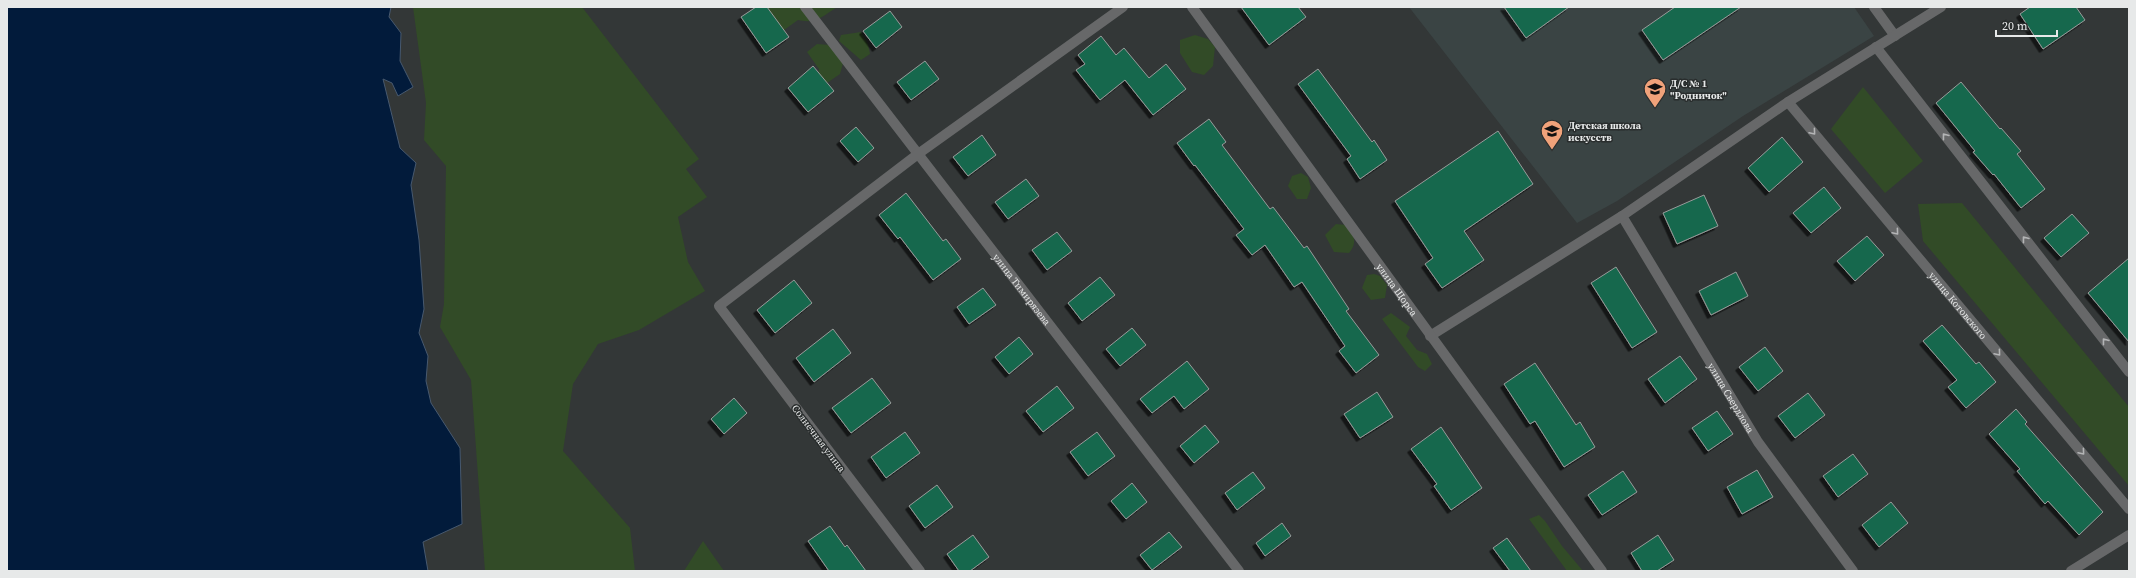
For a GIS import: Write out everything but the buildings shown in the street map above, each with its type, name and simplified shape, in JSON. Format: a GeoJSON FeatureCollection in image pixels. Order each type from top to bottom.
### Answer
{"type":"FeatureCollection","features":[{"type":"Feature","properties":{"kind":"street","name":"улица Тимирязева"},"geometry":{"type":"LineString","coordinates":[[805,7],[1239,571]]}},
{"type":"Feature","properties":{"kind":"street"},"geometry":{"type":"LineString","coordinates":[[918,154],[1123,7]]}},
{"type":"Feature","properties":{"kind":"street","name":"улица Щорса"},"geometry":{"type":"LineString","coordinates":[[1192,7],[1602,571]]}},
{"type":"Feature","properties":{"kind":"street"},"geometry":{"type":"LineString","coordinates":[[1874,7],[1895,36]]}},
{"type":"Feature","properties":{"kind":"street"},"geometry":{"type":"LineString","coordinates":[[1430,336],[1622,216],[1788,102],[1941,7]]}},
{"type":"Feature","properties":{"kind":"street"},"geometry":{"type":"LineString","coordinates":[[1876,47],[2129,372]]}},
{"type":"Feature","properties":{"kind":"street","name":"улица Котовского"},"geometry":{"type":"LineString","coordinates":[[1788,102],[2129,509]]}},
{"type":"Feature","properties":{"kind":"street","name":"Солнечная улица"},"geometry":{"type":"LineString","coordinates":[[918,154],[719,306],[920,571]]}},
{"type":"Feature","properties":{"kind":"street","name":"улица Свердлова"},"geometry":{"type":"LineString","coordinates":[[1622,216],[1758,442],[1853,571]]}},
{"type":"Feature","properties":{"kind":"street"},"geometry":{"type":"LineString","coordinates":[[2071,571],[2129,535]]}},
{"type":"Feature","properties":{"kind":"shaded area","name":"Д/С № 1 \"Родничок\""},"geometry":{"type":"Polygon","coordinates":[[[1409,7],[1854,7],[1874,36],[1743,116],[1617,201],[1577,223],[1409,7]]]}},
{"type":"Feature","properties":{"kind":"green space"},"geometry":{"type":"Polygon","coordinates":[[[413,7],[582,7],[699,159],[686,169],[707,197],[678,217],[688,262],[705,291],[639,330],[598,344],[573,384],[563,451],[630,528],[635,571],[485,571],[471,380],[440,327],[444,304],[446,166],[424,140],[426,103],[413,7]]]}},
{"type":"Feature","properties":{"kind":"green space"},"geometry":{"type":"Polygon","coordinates":[[[837,7],[819,19],[810,21],[798,20],[784,30],[777,28],[767,8],[837,7]]]}},
{"type":"Feature","properties":{"kind":"green space"},"geometry":{"type":"Polygon","coordinates":[[[861,32],[868,44],[870,54],[861,60],[839,41],[841,35],[861,32]]]}},
{"type":"Feature","properties":{"kind":"green space"},"geometry":{"type":"Polygon","coordinates":[[[1195,35],[1208,39],[1215,47],[1213,66],[1204,75],[1192,72],[1180,53],[1180,40],[1195,35]]]}},
{"type":"Feature","properties":{"kind":"green space"},"geometry":{"type":"Polygon","coordinates":[[[817,44],[830,45],[843,63],[840,74],[824,85],[818,79],[819,69],[807,52],[817,44]]]}},
{"type":"Feature","properties":{"kind":"green space"},"geometry":{"type":"Polygon","coordinates":[[[1863,87],[1923,161],[1885,193],[1831,129],[1863,87]]]}},
{"type":"Feature","properties":{"kind":"green space"},"geometry":{"type":"Polygon","coordinates":[[[1301,173],[1308,177],[1311,188],[1307,199],[1297,199],[1288,186],[1292,176],[1301,173]]]}},
{"type":"Feature","properties":{"kind":"green space"},"geometry":{"type":"Polygon","coordinates":[[[1962,203],[2129,407],[2129,486],[1923,241],[1918,204],[1962,203]]]}},
{"type":"Feature","properties":{"kind":"green space"},"geometry":{"type":"Polygon","coordinates":[[[1336,224],[1346,225],[1353,236],[1354,242],[1349,253],[1334,252],[1325,235],[1336,224]]]}},
{"type":"Feature","properties":{"kind":"green space"},"geometry":{"type":"Polygon","coordinates":[[[1374,274],[1380,276],[1387,285],[1385,298],[1371,300],[1362,288],[1367,275],[1374,274]]]}},
{"type":"Feature","properties":{"kind":"green space"},"geometry":{"type":"Polygon","coordinates":[[[1391,313],[1410,327],[1406,336],[1417,350],[1427,354],[1432,364],[1425,371],[1418,367],[1382,319],[1391,313]]]}},
{"type":"Feature","properties":{"kind":"green space"},"geometry":{"type":"Polygon","coordinates":[[[1539,515],[1583,571],[1567,571],[1529,519],[1539,515]]]}},
{"type":"Feature","properties":{"kind":"green space"},"geometry":{"type":"Polygon","coordinates":[[[703,541],[724,571],[684,571],[703,541]]]}},
{"type":"Feature","properties":{"kind":"water"},"geometry":{"type":"Polygon","coordinates":[[[7,7],[391,7],[389,17],[401,33],[400,61],[413,87],[398,96],[392,83],[383,79],[400,148],[416,163],[411,185],[419,240],[424,309],[419,333],[428,356],[426,381],[431,403],[460,448],[462,524],[423,542],[428,571],[7,571],[7,7]]]}},
{"type":"Feature","properties":{"kind":"place","name":"Д/С № 1 \"Родничок\""},"geometry":{"type":"Point","coordinates":[1655,108]}},
{"type":"Feature","properties":{"kind":"place","name":"Детская школа искусств"},"geometry":{"type":"Point","coordinates":[1552,150]}}]}
